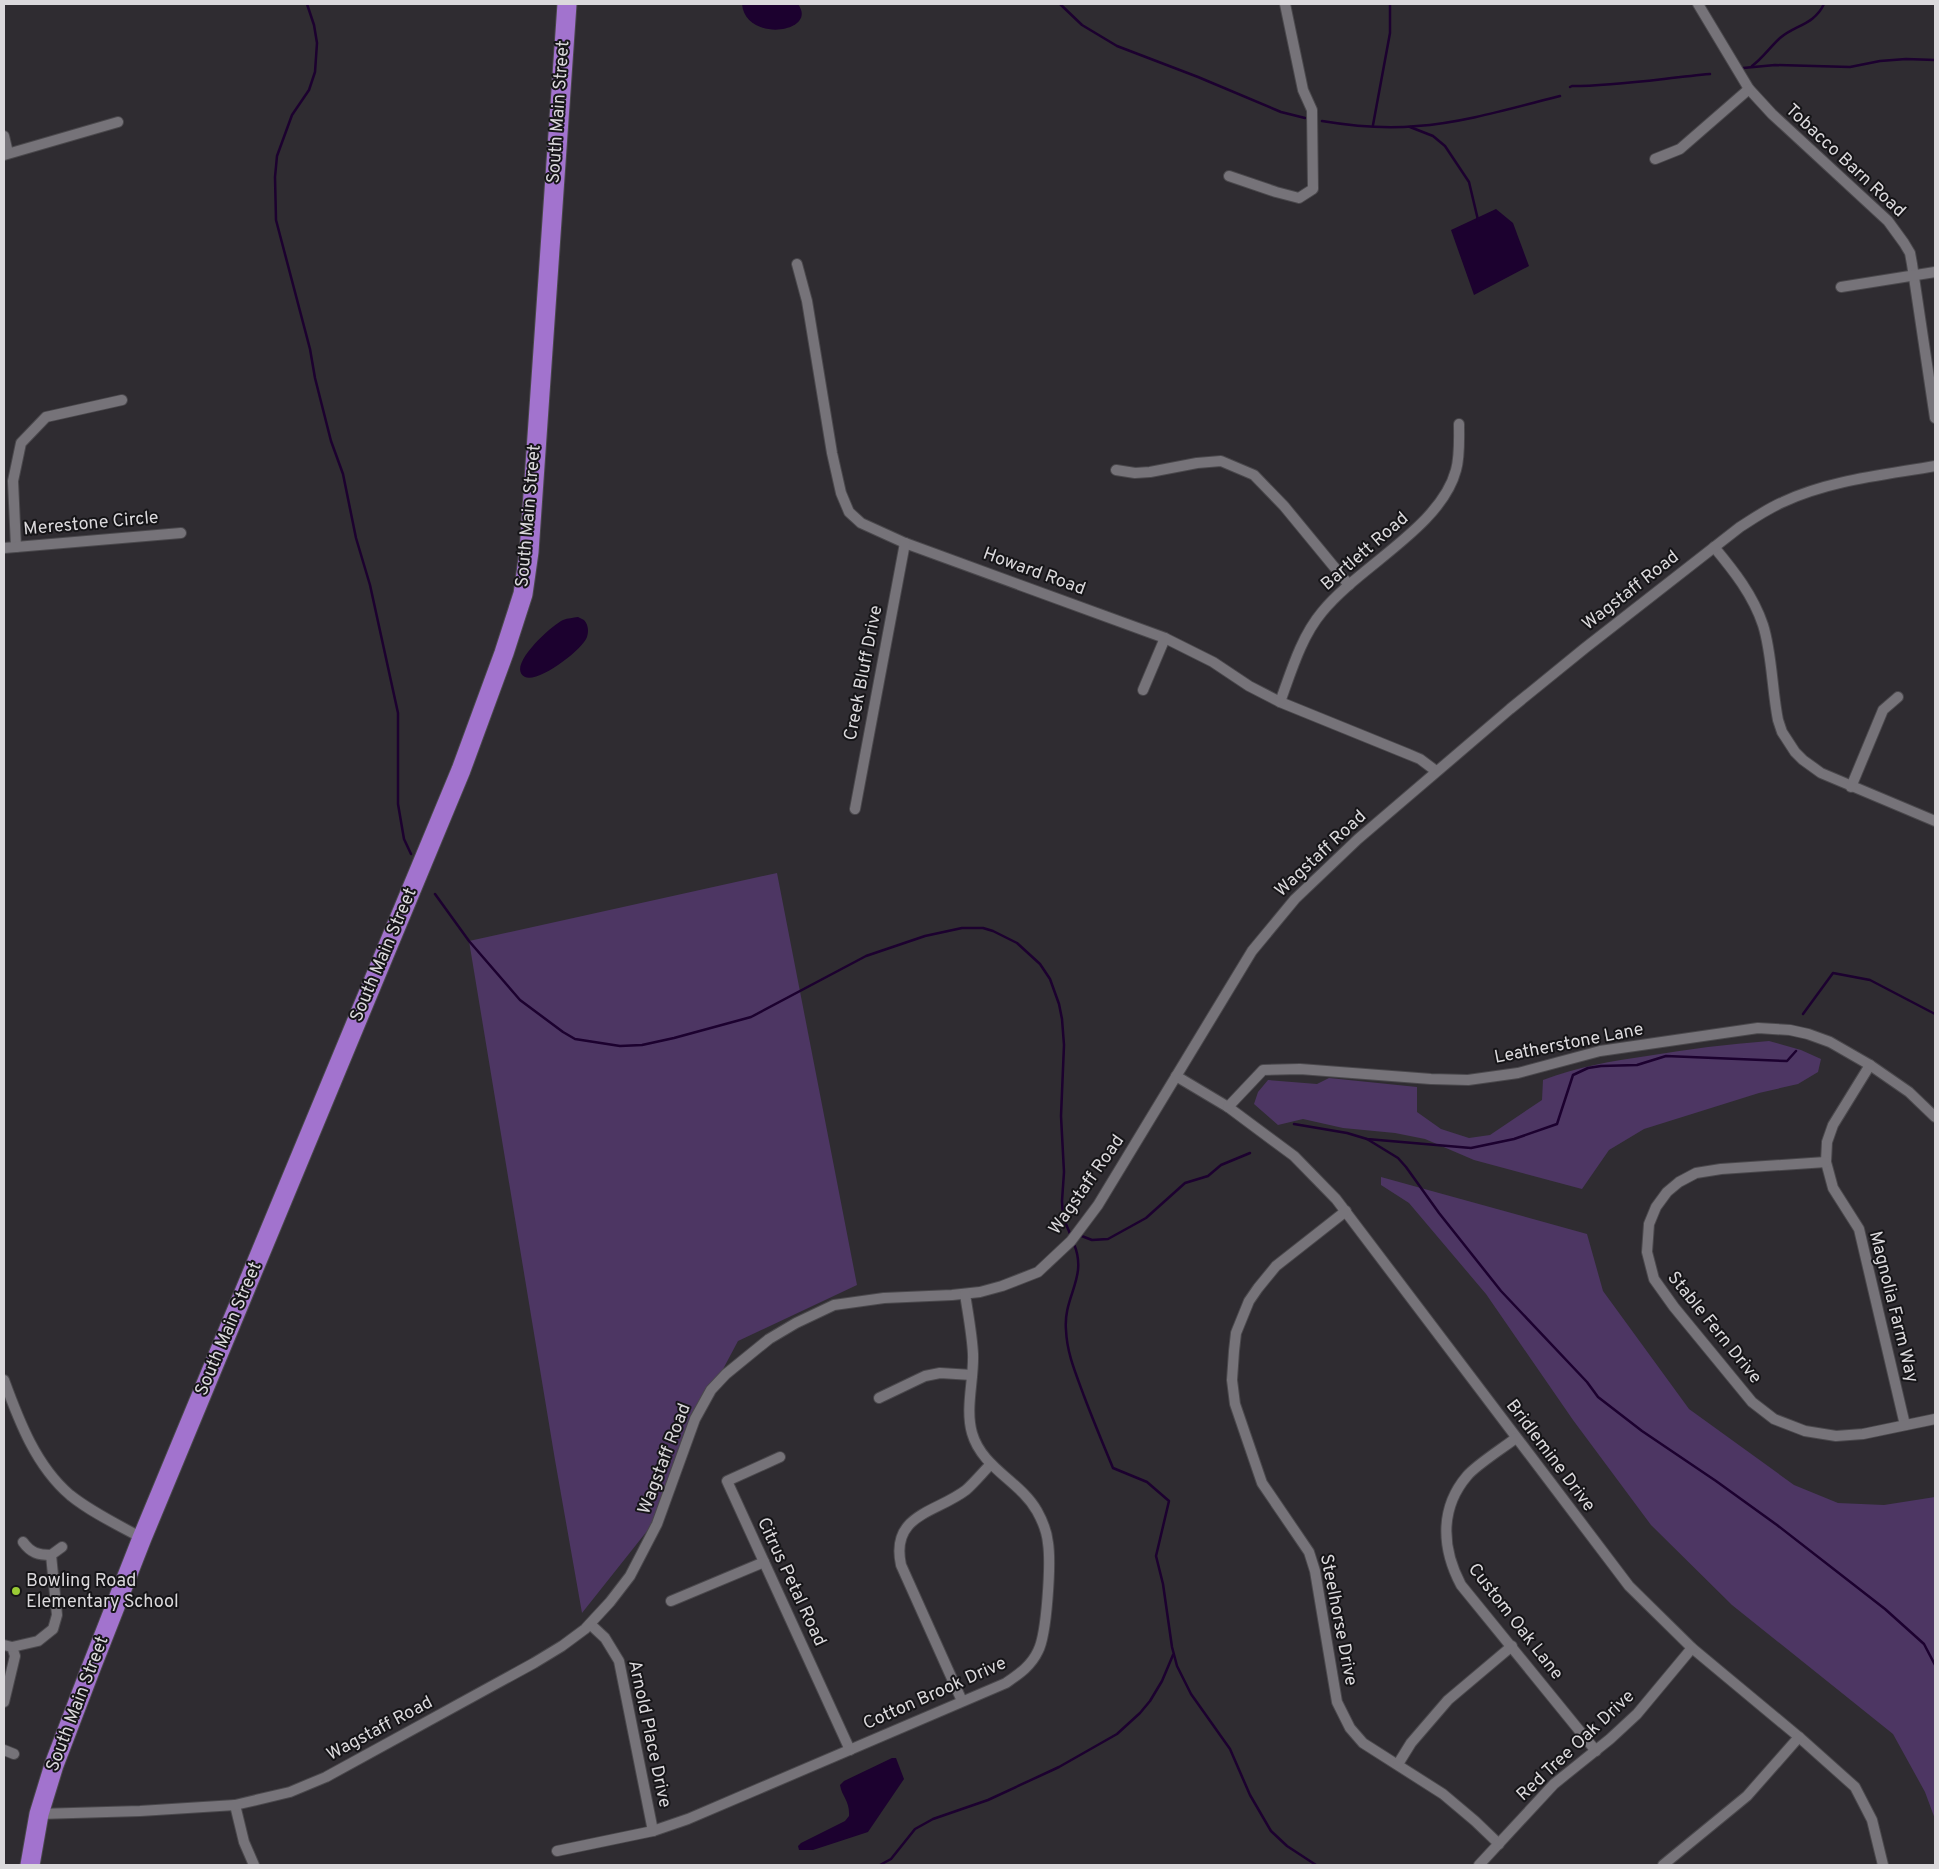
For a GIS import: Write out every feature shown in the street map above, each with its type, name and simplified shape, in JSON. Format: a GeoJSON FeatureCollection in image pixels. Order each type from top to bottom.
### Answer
{"type":"FeatureCollection","features":[{"type":"Feature","properties":{"kind":"highway","name":"South Main Street"},"geometry":{"type":"LineString","coordinates":[[30,1865],[39,1814],[54,1765],[142,1538],[461,770],[504,653],[523,594],[530,552],[567,4]]}},
{"type":"Feature","properties":{"kind":"street"},"geometry":{"type":"LineString","coordinates":[[1229,176],[1299,198],[1313,189],[1312,110],[1303,90],[1285,4]]}},
{"type":"Feature","properties":{"kind":"street","name":"Tobacco Barn Road"},"geometry":{"type":"LineString","coordinates":[[1698,4],[1749,89],[1772,114],[1888,220],[1898,233],[1910,254],[1935,418]]}},
{"type":"Feature","properties":{"kind":"street"},"geometry":{"type":"LineString","coordinates":[[1655,158],[1680,149],[1749,89]]}},
{"type":"Feature","properties":{"kind":"street"},"geometry":{"type":"LineString","coordinates":[[4,136],[6,154],[118,122]]}},
{"type":"Feature","properties":{"kind":"street","name":"Howard Road"},"geometry":{"type":"LineString","coordinates":[[797,264],[807,301],[832,453],[841,493],[849,512],[861,523],[905,543],[1165,638],[1213,662],[1249,686],[1280,702],[1408,754],[1436,771]]}},
{"type":"Feature","properties":{"kind":"street"},"geometry":{"type":"LineString","coordinates":[[1841,287],[1935,272]]}},
{"type":"Feature","properties":{"kind":"street"},"geometry":{"type":"LineString","coordinates":[[16,547],[13,480],[22,443],[46,417],[122,400]]}},
{"type":"Feature","properties":{"kind":"street","name":"Bartlett Road"},"geometry":{"type":"LineString","coordinates":[[1280,702],[1310,629],[1322,612],[1349,585],[1429,516],[1446,496],[1456,469],[1459,424]]}},
{"type":"Feature","properties":{"kind":"street"},"geometry":{"type":"LineString","coordinates":[[1116,470],[1143,473],[1197,463],[1221,461],[1254,475],[1284,506],[1349,585]]}},
{"type":"Feature","properties":{"kind":"street","name":"Wagstaff Road"},"geometry":{"type":"LineString","coordinates":[[39,1814],[140,1811],[235,1805],[290,1792],[326,1777],[562,1646],[590,1624],[630,1576],[667,1499],[696,1419],[712,1390],[726,1374],[769,1339],[796,1323],[834,1305],[884,1298],[965,1294],[994,1288],[1038,1272],[1071,1241],[1098,1205],[1252,950],[1295,899],[1331,864],[1436,771],[1585,648],[1714,547],[1765,511],[1805,493],[1850,482],[1935,466]]}},
{"type":"Feature","properties":{"kind":"street","name":"Merestone Circle"},"geometry":{"type":"LineString","coordinates":[[4,548],[181,533]]}},
{"type":"Feature","properties":{"kind":"street","name":"Creek Bluff Drive"},"geometry":{"type":"LineString","coordinates":[[855,809],[905,543]]}},
{"type":"Feature","properties":{"kind":"street"},"geometry":{"type":"LineString","coordinates":[[1714,547],[1732,568],[1752,598],[1763,626],[1776,712],[1782,732],[1802,760],[1821,773],[1851,787],[1935,821]]}},
{"type":"Feature","properties":{"kind":"street"},"geometry":{"type":"LineString","coordinates":[[1143,690],[1165,638]]}},
{"type":"Feature","properties":{"kind":"street"},"geometry":{"type":"LineString","coordinates":[[1851,787],[1884,710],[1898,697]]}},
{"type":"Feature","properties":{"kind":"street","name":"Leatherstone Lane"},"geometry":{"type":"LineString","coordinates":[[1228,1107],[1263,1070],[1300,1068],[1431,1079],[1468,1080],[1518,1073],[1600,1051],[1758,1028],[1790,1030],[1830,1042],[1870,1065],[1909,1092],[1935,1117]]}},
{"type":"Feature","properties":{"kind":"street","name":"Magnolia Farm Way"},"geometry":{"type":"LineString","coordinates":[[1870,1065],[1833,1125],[1827,1142],[1826,1162],[1833,1188],[1859,1229],[1905,1425]]}},
{"type":"Feature","properties":{"kind":"street","name":"Bridlemine Drive"},"geometry":{"type":"LineString","coordinates":[[1176,1076],[1228,1107],[1294,1156],[1346,1211],[1629,1586],[1692,1648],[1799,1737],[1855,1787],[1872,1820],[1883,1865]]}},
{"type":"Feature","properties":{"kind":"street","name":"Stable Fern Drive"},"geometry":{"type":"LineString","coordinates":[[1826,1162],[1721,1169],[1696,1173],[1679,1182],[1667,1192],[1656,1206],[1649,1224],[1647,1252],[1654,1279],[1674,1307],[1752,1402],[1774,1418],[1805,1431],[1836,1436],[1863,1434],[1935,1419]]}},
{"type":"Feature","properties":{"kind":"street","name":"Steelhorse Drive"},"geometry":{"type":"LineString","coordinates":[[1346,1211],[1276,1266],[1249,1301],[1236,1333],[1232,1380],[1235,1404],[1262,1483],[1309,1552],[1315,1571],[1337,1702],[1350,1728],[1363,1743],[1443,1794],[1499,1844]]}},
{"type":"Feature","properties":{"kind":"street","name":"Cotton Brook Drive"},"geometry":{"type":"LineString","coordinates":[[557,1852],[653,1831],[688,1819],[1006,1683],[1022,1672],[1038,1653],[1043,1639],[1049,1556],[1048,1540],[1036,1510],[1027,1498],[991,1464],[976,1444],[970,1414],[973,1355],[965,1294]]}},
{"type":"Feature","properties":{"kind":"street"},"geometry":{"type":"LineString","coordinates":[[878,1398],[925,1376],[940,1373],[972,1375]]}},
{"type":"Feature","properties":{"kind":"street"},"geometry":{"type":"LineString","coordinates":[[4,1380],[16,1414],[51,1475],[70,1495],[142,1538]]}},
{"type":"Feature","properties":{"kind":"street","name":"Custom Oak Lane"},"geometry":{"type":"LineString","coordinates":[[1516,1438],[1467,1476],[1454,1496],[1446,1524],[1446,1543],[1452,1568],[1461,1585],[1596,1751]]}},
{"type":"Feature","properties":{"kind":"street","name":"Citrus Petal Road"},"geometry":{"type":"LineString","coordinates":[[780,1457],[727,1481],[850,1750]]}},
{"type":"Feature","properties":{"kind":"street"},"geometry":{"type":"LineString","coordinates":[[962,1701],[901,1565],[899,1544],[908,1525],[919,1515],[966,1489],[991,1464]]}},
{"type":"Feature","properties":{"kind":"street"},"geometry":{"type":"LineString","coordinates":[[23,1542],[29,1550],[39,1555],[51,1555],[62,1547]]}},
{"type":"Feature","properties":{"kind":"street"},"geometry":{"type":"LineString","coordinates":[[4,1702],[15,1656],[8,1646],[38,1640],[53,1629],[57,1615],[51,1555]]}},
{"type":"Feature","properties":{"kind":"street"},"geometry":{"type":"LineString","coordinates":[[671,1601],[764,1562]]}},
{"type":"Feature","properties":{"kind":"street","name":"Arnold Place Drive"},"geometry":{"type":"LineString","coordinates":[[590,1624],[605,1638],[619,1661],[653,1831]]}},
{"type":"Feature","properties":{"kind":"street"},"geometry":{"type":"LineString","coordinates":[[1398,1764],[1411,1742],[1448,1700],[1512,1646]]}},
{"type":"Feature","properties":{"kind":"street","name":"Red Tree Oak Drive"},"geometry":{"type":"LineString","coordinates":[[1479,1865],[1554,1784],[1610,1740],[1637,1714],[1692,1648]]}},
{"type":"Feature","properties":{"kind":"street"},"geometry":{"type":"LineString","coordinates":[[1663,1865],[1747,1796],[1799,1737]]}},
{"type":"Feature","properties":{"kind":"street"},"geometry":{"type":"LineString","coordinates":[[4,1750],[14,1754]]}},
{"type":"Feature","properties":{"kind":"street"},"geometry":{"type":"LineString","coordinates":[[235,1805],[244,1842],[254,1865]]}},
{"type":"Feature","properties":{"kind":"shaded area"},"geometry":{"type":"Polygon","coordinates":[[[742,4],[798,4],[802,14],[799,22],[790,27],[767,29],[755,25],[746,16],[742,4]]]}},
{"type":"Feature","properties":{"kind":"shaded area"},"geometry":{"type":"Polygon","coordinates":[[[1496,209],[1513,223],[1529,266],[1474,295],[1451,230],[1496,209]]]}},
{"type":"Feature","properties":{"kind":"shaded area"},"geometry":{"type":"Polygon","coordinates":[[[578,617],[584,620],[588,632],[587,637],[577,650],[559,664],[540,675],[531,678],[525,677],[520,672],[521,665],[532,647],[557,623],[565,619],[578,617]]]}},
{"type":"Feature","properties":{"kind":"shaded area"},"geometry":{"type":"Polygon","coordinates":[[[777,873],[857,1285],[738,1341],[689,1433],[655,1521],[582,1613],[469,941],[777,873]]]}},
{"type":"Feature","properties":{"kind":"shaded area"},"geometry":{"type":"Polygon","coordinates":[[[1769,1041],[1801,1050],[1821,1059],[1818,1072],[1798,1084],[1759,1093],[1644,1129],[1609,1150],[1582,1189],[1474,1160],[1425,1139],[1395,1133],[1343,1128],[1303,1119],[1278,1125],[1254,1104],[1258,1092],[1268,1080],[1317,1084],[1329,1078],[1417,1087],[1417,1112],[1441,1129],[1469,1138],[1490,1135],[1542,1100],[1543,1080],[1556,1075],[1621,1060],[1708,1047],[1769,1041]]]}},
{"type":"Feature","properties":{"kind":"shaded area"},"geometry":{"type":"Polygon","coordinates":[[[1381,1177],[1587,1234],[1603,1291],[1689,1409],[1794,1485],[1838,1503],[1884,1505],[1935,1497],[1935,1819],[1925,1792],[1893,1734],[1732,1605],[1651,1525],[1573,1420],[1486,1294],[1409,1203],[1381,1185],[1381,1177]]]}},
{"type":"Feature","properties":{"kind":"shaded area"},"geometry":{"type":"Polygon","coordinates":[[[892,1758],[896,1758],[904,1779],[868,1832],[813,1850],[799,1850],[798,1846],[801,1843],[845,1821],[849,1816],[847,1803],[840,1785],[844,1781],[892,1758]]]}},
{"type":"Feature","properties":{"kind":"waterway"},"geometry":{"type":"LineString","coordinates":[[307,4],[314,25],[317,43],[315,72],[309,90],[292,115],[277,156],[275,177],[276,220],[310,349],[315,378],[331,441],[343,474],[356,538],[370,585],[398,713],[398,804],[404,839],[411,854]]}},
{"type":"Feature","properties":{"kind":"waterway"},"geometry":{"type":"LineString","coordinates":[[1060,4],[1082,25],[1117,46],[1281,112],[1305,118]]}},
{"type":"Feature","properties":{"kind":"waterway"},"geometry":{"type":"LineString","coordinates":[[1373,125],[1390,33],[1390,4]]}},
{"type":"Feature","properties":{"kind":"waterway"},"geometry":{"type":"LineString","coordinates":[[1752,66],[1780,38],[1810,21],[1824,4]]}},
{"type":"Feature","properties":{"kind":"waterway"},"geometry":{"type":"LineString","coordinates":[[1743,68],[1775,65],[1850,67],[1880,61],[1906,59],[1935,60]]}},
{"type":"Feature","properties":{"kind":"waterway"},"geometry":{"type":"LineString","coordinates":[[1570,87],[1710,74]]}},
{"type":"Feature","properties":{"kind":"waterway"},"geometry":{"type":"LineString","coordinates":[[1322,121],[1381,127],[1435,124],[1489,114],[1560,96]]}},
{"type":"Feature","properties":{"kind":"waterway"},"geometry":{"type":"LineString","coordinates":[[1410,127],[1433,136],[1445,146],[1469,182],[1478,220]]}},
{"type":"Feature","properties":{"kind":"waterway"},"geometry":{"type":"LineString","coordinates":[[435,894],[469,941],[520,1000],[575,1039],[620,1046],[642,1045],[674,1038],[751,1017],[866,956],[925,936],[962,928],[983,928],[1017,943],[1040,964],[1050,979],[1062,1019],[1064,1045],[1061,1116],[1064,1172],[1062,1201],[1063,1217],[1071,1236]]}},
{"type":"Feature","properties":{"kind":"waterway"},"geometry":{"type":"LineString","coordinates":[[1803,1014],[1833,973],[1870,980],[1935,1014]]}},
{"type":"Feature","properties":{"kind":"waterway"},"geometry":{"type":"LineString","coordinates":[[1294,1124],[1347,1133],[1367,1139],[1471,1148],[1514,1139],[1557,1124],[1573,1075],[1588,1068],[1637,1065],[1666,1056],[1787,1061],[1796,1051]]}},
{"type":"Feature","properties":{"kind":"waterway"},"geometry":{"type":"LineString","coordinates":[[1367,1139],[1398,1158],[1501,1291],[1587,1382],[1598,1397],[1642,1431],[1777,1525],[1885,1609],[1924,1644],[1935,1665]]}},
{"type":"Feature","properties":{"kind":"waterway"},"geometry":{"type":"LineString","coordinates":[[1079,1235],[1092,1240],[1108,1239],[1146,1218],[1185,1183],[1208,1176],[1221,1165],[1250,1153]]}},
{"type":"Feature","properties":{"kind":"waterway"},"geometry":{"type":"LineString","coordinates":[[1074,1244],[1078,1256],[1078,1267],[1068,1307],[1066,1330],[1070,1356],[1078,1380],[1113,1468],[1147,1482],[1169,1501],[1156,1556],[1163,1584],[1172,1647],[1177,1666],[1191,1694],[1230,1749],[1250,1795],[1271,1831],[1287,1846],[1316,1865]]}},
{"type":"Feature","properties":{"kind":"waterway"},"geometry":{"type":"LineString","coordinates":[[880,1865],[891,1859],[915,1829],[933,1819],[988,1800],[1059,1767],[1117,1734],[1150,1701],[1162,1681],[1173,1655]]}},
{"type":"Feature","properties":{"kind":"place","name":"Bowling Road Elementary School"},"geometry":{"type":"Point","coordinates":[16,1591]}}]}
